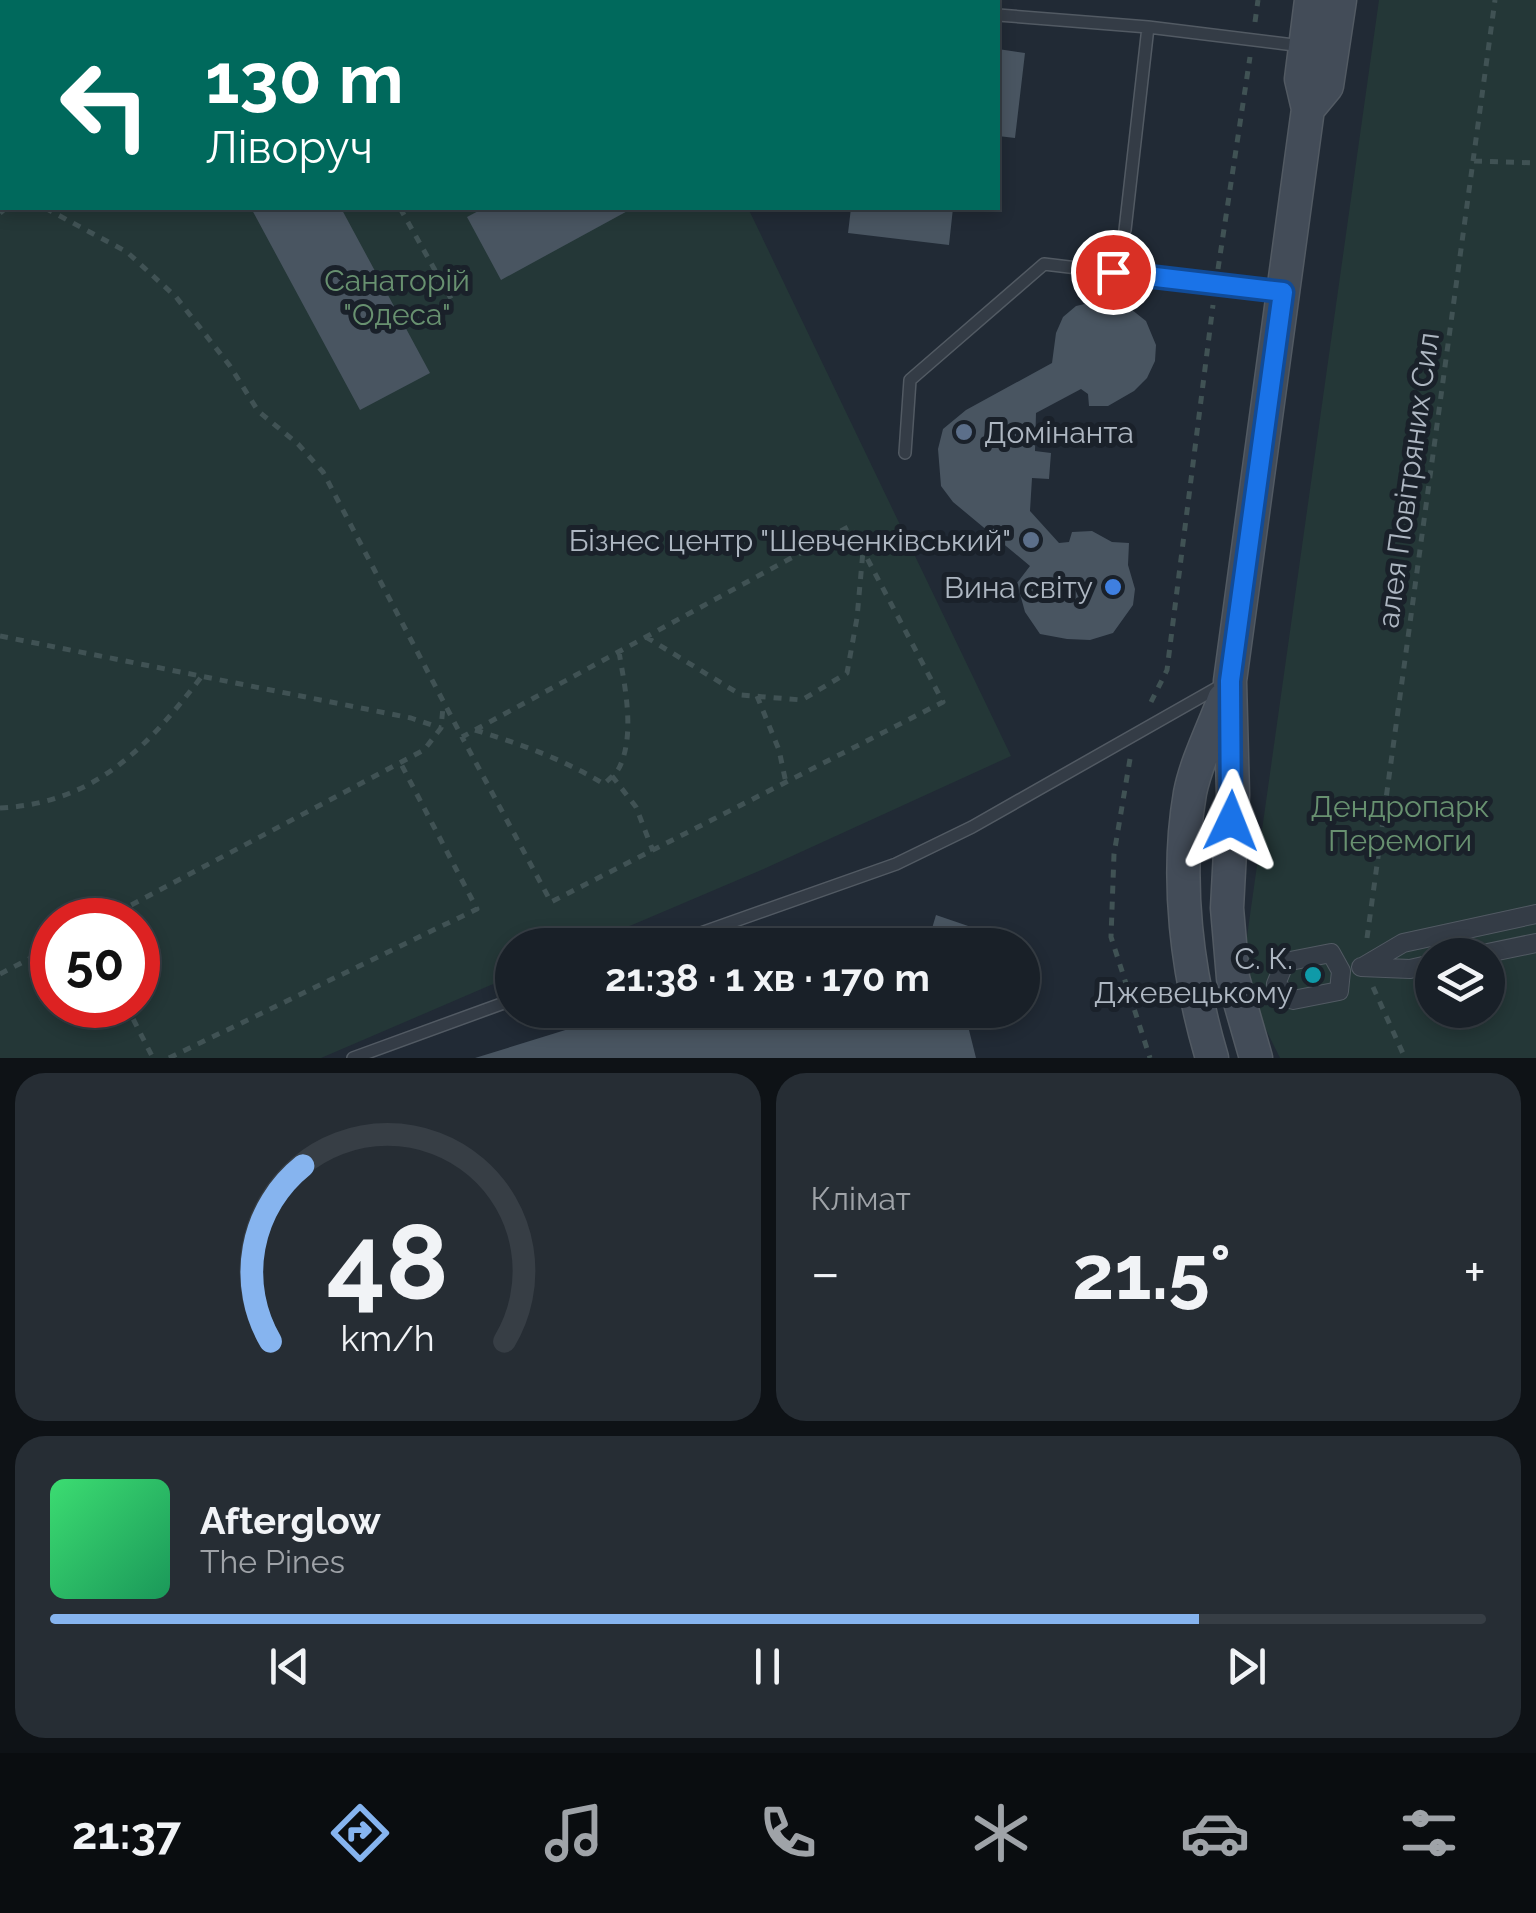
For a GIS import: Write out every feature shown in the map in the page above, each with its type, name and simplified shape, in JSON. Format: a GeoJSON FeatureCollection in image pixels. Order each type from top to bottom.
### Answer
{"type":"FeatureCollection","features":[{"type":"Feature","properties":{"kind":"main road"},"geometry":{"type":"LineString","coordinates":[[1256,1058],[1233,978],[1227,908],[1233,796],[1230,681],[1308,109],[1300,79],[1311,0]]}},
{"type":"Feature","properties":{"kind":"main road"},"geometry":{"type":"LineString","coordinates":[[1308,109],[1327,86],[1340,0]]}},
{"type":"Feature","properties":{"kind":"main road"},"geometry":{"type":"LineString","coordinates":[[1212,1058],[1197,1009],[1189,956],[1184,908],[1186,847],[1190,791],[1230,681]]}},
{"type":"Feature","properties":{"kind":"street"},"geometry":{"type":"LineString","coordinates":[[1364,966],[1403,943],[1536,914]]}},
{"type":"Feature","properties":{"kind":"street"},"geometry":{"type":"LineString","coordinates":[[1505,949],[1536,943]]}},
{"type":"Feature","properties":{"kind":"street"},"geometry":{"type":"LineString","coordinates":[[1331,953],[1341,971],[1339,990],[1294,1000],[1267,986],[1285,962],[1331,953]]}},
{"type":"Feature","properties":{"kind":"street"},"geometry":{"type":"LineString","coordinates":[[1341,971],[1364,966],[1415,968]]}},
{"type":"Feature","properties":{"kind":"lane"},"geometry":{"type":"LineString","coordinates":[[1000,16],[1148,27],[1304,47]]}},
{"type":"Feature","properties":{"kind":"lane"},"geometry":{"type":"LineString","coordinates":[[1125,230],[1148,27]]}},
{"type":"Feature","properties":{"kind":"lane"},"geometry":{"type":"LineString","coordinates":[[905,452],[910,380],[1044,264],[1283,292]]}},
{"type":"Feature","properties":{"kind":"lane"},"geometry":{"type":"LineString","coordinates":[[715,928],[896,864],[972,827],[1230,681]]}},
{"type":"Feature","properties":{"kind":"lane"},"geometry":{"type":"LineString","coordinates":[[353,1058],[495,1006]]}},
{"type":"Feature","properties":{"kind":"path"},"geometry":{"type":"LineString","coordinates":[[1150,1058],[1110,937],[1114,854],[1134,735],[1167,670],[1216,283],[1258,0]]}},
{"type":"Feature","properties":{"kind":"path","name":"алея Повітряних Сил"},"geometry":{"type":"LineString","coordinates":[[1364,966],[1496,0]]}},
{"type":"Feature","properties":{"kind":"path"},"geometry":{"type":"LineString","coordinates":[[1474,161],[1536,163]]}},
{"type":"Feature","properties":{"kind":"path"},"geometry":{"type":"LineString","coordinates":[[50,210],[128,252],[176,297],[230,366],[258,411],[324,472],[443,706],[552,902],[944,702],[850,526],[462,738]]}},
{"type":"Feature","properties":{"kind":"path"},"geometry":{"type":"LineString","coordinates":[[401,210],[454,304]]}},
{"type":"Feature","properties":{"kind":"path"},"geometry":{"type":"LineString","coordinates":[[646,637],[741,695],[802,700],[847,673],[863,547]]}},
{"type":"Feature","properties":{"kind":"path"},"geometry":{"type":"LineString","coordinates":[[0,636],[411,718],[440,728]]}},
{"type":"Feature","properties":{"kind":"path"},"geometry":{"type":"LineString","coordinates":[[475,730],[526,745],[604,784],[620,768],[626,736],[626,692],[619,652]]}},
{"type":"Feature","properties":{"kind":"path"},"geometry":{"type":"LineString","coordinates":[[0,808],[34,806],[87,788],[172,715],[202,676]]}},
{"type":"Feature","properties":{"kind":"path"},"geometry":{"type":"LineString","coordinates":[[757,696],[779,750],[786,783]]}},
{"type":"Feature","properties":{"kind":"path"},"geometry":{"type":"LineString","coordinates":[[144,898],[424,750],[440,728],[443,706]]}},
{"type":"Feature","properties":{"kind":"path"},"geometry":{"type":"LineString","coordinates":[[169,1058],[477,909],[400,762]]}},
{"type":"Feature","properties":{"kind":"path"},"geometry":{"type":"LineString","coordinates":[[612,776],[636,807],[653,851]]}},
{"type":"Feature","properties":{"kind":"path"},"geometry":{"type":"LineString","coordinates":[[0,974],[30,958]]}},
{"type":"Feature","properties":{"kind":"path"},"geometry":{"type":"LineString","coordinates":[[1364,966],[1405,1058]]}},
{"type":"Feature","properties":{"kind":"path"},"geometry":{"type":"LineString","coordinates":[[138,1028],[153,1058]]}},
{"type":"Feature","properties":{"kind":"green space","name":"Дендропарк Перемоги"},"geometry":{"type":"Polygon","coordinates":[[[1379,0],[1536,0],[1536,1058],[1280,1058],[1241,979],[1379,0]]]}},
{"type":"Feature","properties":{"kind":"green space","name":"Санаторій \"Одеса\""},"geometry":{"type":"Polygon","coordinates":[[[0,210],[749,210],[1011,756],[625,928],[495,928],[495,983],[321,1058],[0,1058],[0,210]]]}},
{"type":"Feature","properties":{"kind":"building"},"geometry":{"type":"Polygon","coordinates":[[[1000,49],[1025,53],[1015,138],[1000,136],[1000,49]]]}},
{"type":"Feature","properties":{"kind":"building"},"geometry":{"type":"Polygon","coordinates":[[[252,210],[342,210],[430,373],[360,410],[252,210]]]}},
{"type":"Feature","properties":{"kind":"building"},"geometry":{"type":"Polygon","coordinates":[[[480,210],[629,210],[501,280],[467,217],[480,210]]]}},
{"type":"Feature","properties":{"kind":"building"},"geometry":{"type":"Polygon","coordinates":[[[851,210],[953,210],[949,245],[848,233],[851,210]]]}},
{"type":"Feature","properties":{"kind":"building"},"geometry":{"type":"Polygon","coordinates":[[[1102,300],[1127,306],[1146,321],[1156,345],[1155,361],[1147,378],[1134,391],[1108,406],[1089,406],[1088,394],[1081,389],[1036,413],[1035,451],[1051,453],[1049,479],[1032,478],[1030,511],[1059,543],[1069,542],[1072,532],[1092,531],[1112,542],[1129,543],[1128,565],[1135,589],[1133,605],[1113,633],[1090,640],[1067,639],[1040,634],[1025,612],[1017,583],[1030,566],[953,502],[941,486],[938,449],[943,429],[966,410],[1052,363],[1056,333],[1063,317],[1076,306],[1102,300]]]}},
{"type":"Feature","properties":{"kind":"building"},"geometry":{"type":"Polygon","coordinates":[[[936,915],[974,928],[932,928],[936,915]]]}},
{"type":"Feature","properties":{"kind":"building"},"geometry":{"type":"Polygon","coordinates":[[[572,1028],[968,1028],[976,1058],[475,1058],[572,1028]]]}},
{"type":"Feature","properties":{"kind":"place","name":"Домінанта"},"geometry":{"type":"Point","coordinates":[964,432]}},
{"type":"Feature","properties":{"kind":"place","name":"Бізнес центр \"Шевченківський\""},"geometry":{"type":"Point","coordinates":[1031,540]}},
{"type":"Feature","properties":{"kind":"place","name":"Вина світу"},"geometry":{"type":"Point","coordinates":[1113,587]}},
{"type":"Feature","properties":{"kind":"place","name":"С. К. Джевецькому"},"geometry":{"type":"Point","coordinates":[1313,975]}},
{"type":"Feature","properties":{"kind":"route"},"geometry":{"type":"LineString","coordinates":[[1113,272],[1283,292],[1230,681],[1231,821]]}}]}
